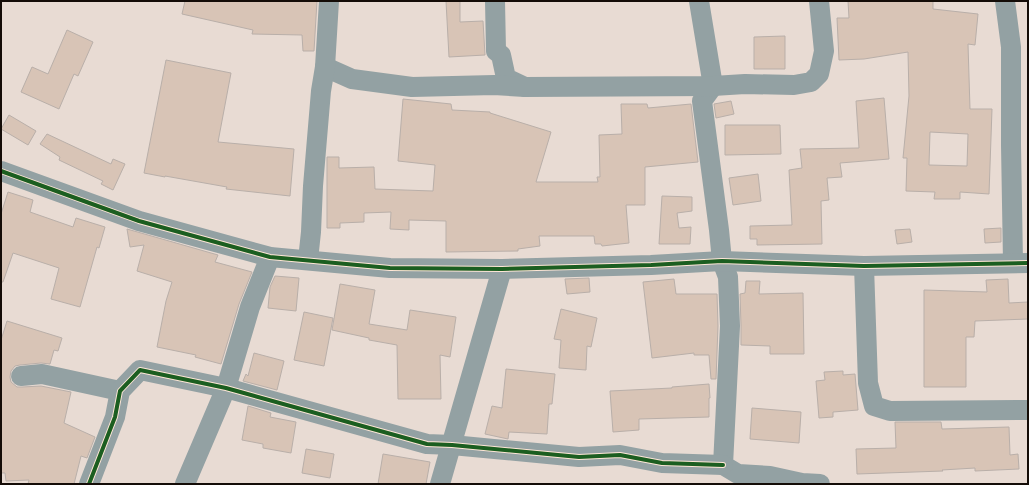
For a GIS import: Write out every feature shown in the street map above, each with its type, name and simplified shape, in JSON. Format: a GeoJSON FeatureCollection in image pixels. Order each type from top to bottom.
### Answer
{"type":"FeatureCollection","features":[{"type":"Feature","properties":{"kind":"street"},"geometry":{"type":"LineString","coordinates":[[308,260],[321,91],[325,67],[329,1]]}},
{"type":"Feature","properties":{"kind":"street"},"geometry":{"type":"LineString","coordinates":[[494,85],[496,51],[495,1]]}},
{"type":"Feature","properties":{"kind":"street"},"geometry":{"type":"LineString","coordinates":[[699,1],[713,86],[702,101],[722,261],[728,277],[734,474]]}},
{"type":"Feature","properties":{"kind":"street"},"geometry":{"type":"LineString","coordinates":[[325,67],[352,79],[412,87],[494,85],[525,87],[713,86],[745,84],[794,85],[811,82],[819,74],[824,51],[819,1]]}},
{"type":"Feature","properties":{"kind":"street"},"geometry":{"type":"LineString","coordinates":[[1,171],[139,221],[270,257],[390,268],[502,269],[651,265],[722,261],[864,266],[1020,263],[1010,47],[1005,1]]}},
{"type":"Feature","properties":{"kind":"street"},"geometry":{"type":"LineString","coordinates":[[496,51],[501,55],[506,78],[525,87]]}},
{"type":"Feature","properties":{"kind":"street"},"geometry":{"type":"LineString","coordinates":[[321,91],[352,79]]}},
{"type":"Feature","properties":{"kind":"street"},"geometry":{"type":"LineString","coordinates":[[185,484],[226,388],[250,307],[270,257]]}},
{"type":"Feature","properties":{"kind":"street"},"geometry":{"type":"LineString","coordinates":[[864,266],[868,383],[874,406],[890,411],[1028,410]]}},
{"type":"Feature","properties":{"kind":"street"},"geometry":{"type":"LineString","coordinates":[[440,484],[502,269]]}},
{"type":"Feature","properties":{"kind":"street"},"geometry":{"type":"LineString","coordinates":[[89,484],[115,417],[120,391],[140,370],[226,388],[427,444],[579,457],[620,455],[734,474],[770,476],[802,483],[820,484]]}},
{"type":"Feature","properties":{"kind":"street"},"geometry":{"type":"LineString","coordinates":[[21,376],[42,374],[120,391]]}},
{"type":"Feature","properties":{"kind":"building"},"geometry":{"type":"Polygon","coordinates":[[[185,1],[317,1],[314,51],[303,51],[302,35],[252,34],[253,30],[182,14],[185,1]]]}},
{"type":"Feature","properties":{"kind":"building"},"geometry":{"type":"Polygon","coordinates":[[[446,1],[460,1],[460,22],[483,21],[485,55],[449,57],[446,1]]]}},
{"type":"Feature","properties":{"kind":"building"},"geometry":{"type":"Polygon","coordinates":[[[848,1],[933,1],[933,9],[978,14],[975,45],[968,44],[970,109],[992,109],[989,194],[960,192],[960,199],[934,199],[935,192],[906,191],[907,158],[903,158],[909,96],[908,52],[864,59],[839,60],[837,18],[849,18],[848,1]],[[930,132],[929,165],[967,166],[968,134],[930,132]]]}},
{"type":"Feature","properties":{"kind":"building"},"geometry":{"type":"Polygon","coordinates":[[[67,30],[93,42],[78,76],[74,74],[59,109],[21,92],[32,67],[48,74],[67,30]]]}},
{"type":"Feature","properties":{"kind":"building"},"geometry":{"type":"Polygon","coordinates":[[[785,36],[785,69],[754,69],[754,37],[785,36]]]}},
{"type":"Feature","properties":{"kind":"building"},"geometry":{"type":"Polygon","coordinates":[[[166,60],[231,73],[218,142],[294,149],[290,196],[226,189],[227,187],[144,173],[166,60]]]}},
{"type":"Feature","properties":{"kind":"building"},"geometry":{"type":"Polygon","coordinates":[[[884,98],[889,159],[840,163],[842,177],[827,178],[829,200],[821,201],[822,244],[757,245],[757,239],[750,239],[750,226],[792,225],[789,170],[802,168],[800,149],[859,148],[856,101],[884,98]]]}},
{"type":"Feature","properties":{"kind":"building"},"geometry":{"type":"Polygon","coordinates":[[[403,99],[451,104],[452,110],[490,112],[551,132],[536,182],[598,182],[597,177],[600,177],[599,135],[622,134],[621,104],[647,104],[648,108],[691,104],[698,162],[645,167],[645,205],[626,205],[629,243],[602,246],[601,244],[595,244],[594,236],[539,236],[540,246],[518,249],[518,251],[446,252],[446,221],[409,220],[409,230],[390,229],[391,212],[364,213],[364,222],[340,223],[340,228],[327,228],[327,157],[339,157],[339,168],[374,167],[375,189],[433,191],[435,165],[398,161],[403,99]]]}},
{"type":"Feature","properties":{"kind":"building"},"geometry":{"type":"Polygon","coordinates":[[[731,101],[734,114],[716,118],[714,104],[731,101]]]}},
{"type":"Feature","properties":{"kind":"building"},"geometry":{"type":"Polygon","coordinates":[[[9,115],[36,131],[28,145],[1,129],[9,115]]]}},
{"type":"Feature","properties":{"kind":"building"},"geometry":{"type":"Polygon","coordinates":[[[725,125],[780,125],[781,154],[725,155],[725,125]]]}},
{"type":"Feature","properties":{"kind":"building"},"geometry":{"type":"Polygon","coordinates":[[[47,134],[111,164],[113,159],[125,164],[113,190],[101,184],[103,181],[59,160],[60,157],[40,144],[47,134]]]}},
{"type":"Feature","properties":{"kind":"building"},"geometry":{"type":"Polygon","coordinates":[[[758,174],[761,201],[733,205],[729,178],[758,174]]]}},
{"type":"Feature","properties":{"kind":"building"},"geometry":{"type":"Polygon","coordinates":[[[8,192],[33,200],[30,212],[73,227],[76,218],[105,227],[99,248],[97,247],[80,307],[51,299],[59,268],[13,253],[3,282],[1,282],[1,214],[8,192]]]}},
{"type":"Feature","properties":{"kind":"building"},"geometry":{"type":"Polygon","coordinates":[[[662,196],[692,197],[692,211],[677,213],[679,228],[691,227],[690,244],[659,244],[662,196]]]}},
{"type":"Feature","properties":{"kind":"building"},"geometry":{"type":"Polygon","coordinates":[[[1001,228],[1001,242],[985,243],[984,229],[1001,228]]]}},
{"type":"Feature","properties":{"kind":"building"},"geometry":{"type":"Polygon","coordinates":[[[127,229],[218,255],[215,262],[252,272],[239,304],[221,364],[195,357],[196,355],[157,347],[166,301],[172,282],[137,271],[144,245],[130,247],[127,229]]]}},
{"type":"Feature","properties":{"kind":"building"},"geometry":{"type":"Polygon","coordinates":[[[910,229],[912,242],[897,244],[895,230],[910,229]]]}},
{"type":"Feature","properties":{"kind":"building"},"geometry":{"type":"Polygon","coordinates":[[[275,276],[299,278],[296,311],[268,308],[270,287],[275,276]]]}},
{"type":"Feature","properties":{"kind":"building"},"geometry":{"type":"Polygon","coordinates":[[[589,278],[590,292],[567,294],[565,279],[589,278]]]}},
{"type":"Feature","properties":{"kind":"building"},"geometry":{"type":"Polygon","coordinates":[[[674,279],[676,294],[717,294],[718,326],[716,379],[711,379],[709,355],[694,355],[694,353],[652,358],[643,282],[674,279]]]}},
{"type":"Feature","properties":{"kind":"building"},"geometry":{"type":"Polygon","coordinates":[[[1008,279],[1009,303],[1028,302],[1028,319],[975,321],[974,337],[966,337],[966,387],[924,387],[924,290],[987,292],[986,280],[1008,279]]]}},
{"type":"Feature","properties":{"kind":"building"},"geometry":{"type":"Polygon","coordinates":[[[746,281],[760,281],[759,294],[803,293],[804,354],[770,354],[770,346],[741,345],[740,294],[745,293],[746,281]]]}},
{"type":"Feature","properties":{"kind":"building"},"geometry":{"type":"Polygon","coordinates":[[[340,284],[375,290],[369,324],[407,330],[410,310],[456,317],[450,357],[440,355],[441,399],[398,399],[397,345],[369,340],[369,338],[332,330],[340,284]]]}},
{"type":"Feature","properties":{"kind":"building"},"geometry":{"type":"Polygon","coordinates":[[[561,309],[597,318],[591,347],[587,346],[586,370],[559,368],[561,340],[554,339],[561,309]]]}},
{"type":"Feature","properties":{"kind":"building"},"geometry":{"type":"Polygon","coordinates":[[[304,312],[333,318],[324,366],[294,360],[304,312]]]}},
{"type":"Feature","properties":{"kind":"building"},"geometry":{"type":"Polygon","coordinates":[[[7,321],[62,338],[58,351],[54,350],[50,364],[41,363],[15,366],[11,371],[10,377],[11,382],[17,387],[41,386],[71,392],[64,423],[95,437],[87,458],[81,456],[74,484],[28,484],[29,480],[6,481],[5,473],[1,473],[1,340],[7,321]]]}},
{"type":"Feature","properties":{"kind":"building"},"geometry":{"type":"Polygon","coordinates":[[[254,353],[284,361],[277,390],[243,381],[246,374],[248,376],[254,353]]]}},
{"type":"Feature","properties":{"kind":"building"},"geometry":{"type":"Polygon","coordinates":[[[506,369],[555,374],[552,404],[549,404],[547,434],[509,432],[508,439],[485,434],[492,406],[502,408],[506,369]]]}},
{"type":"Feature","properties":{"kind":"building"},"geometry":{"type":"Polygon","coordinates":[[[843,371],[843,375],[855,374],[858,410],[833,412],[833,417],[819,418],[816,381],[825,380],[824,372],[843,371]]]}},
{"type":"Feature","properties":{"kind":"building"},"geometry":{"type":"Polygon","coordinates":[[[709,384],[709,417],[639,419],[639,430],[613,432],[610,391],[672,388],[709,384]]]}},
{"type":"Feature","properties":{"kind":"building"},"geometry":{"type":"Polygon","coordinates":[[[248,406],[271,413],[270,417],[296,422],[291,453],[263,448],[263,444],[242,440],[248,406]]]}},
{"type":"Feature","properties":{"kind":"building"},"geometry":{"type":"Polygon","coordinates":[[[752,408],[801,412],[799,443],[750,439],[752,408]]]}},
{"type":"Feature","properties":{"kind":"building"},"geometry":{"type":"Polygon","coordinates":[[[895,422],[941,422],[942,429],[1009,427],[1010,455],[1018,454],[1019,469],[975,471],[975,468],[942,470],[943,471],[857,474],[856,449],[896,448],[895,422]]]}},
{"type":"Feature","properties":{"kind":"building"},"geometry":{"type":"Polygon","coordinates":[[[306,449],[334,454],[330,478],[302,473],[306,449]]]}},
{"type":"Feature","properties":{"kind":"building"},"geometry":{"type":"Polygon","coordinates":[[[383,454],[430,462],[426,484],[378,484],[383,454]]]}},
{"type":"Feature","properties":{"kind":"cycle path"},"geometry":{"type":"LineString","coordinates":[[1,171],[139,221],[270,257],[390,268],[502,269],[651,265],[722,261],[864,266],[1028,263]]}},
{"type":"Feature","properties":{"kind":"cycle path"},"geometry":{"type":"LineString","coordinates":[[89,484],[115,417],[120,391],[140,370],[226,388],[427,444],[579,457],[620,455],[662,463],[723,465]]}}]}
